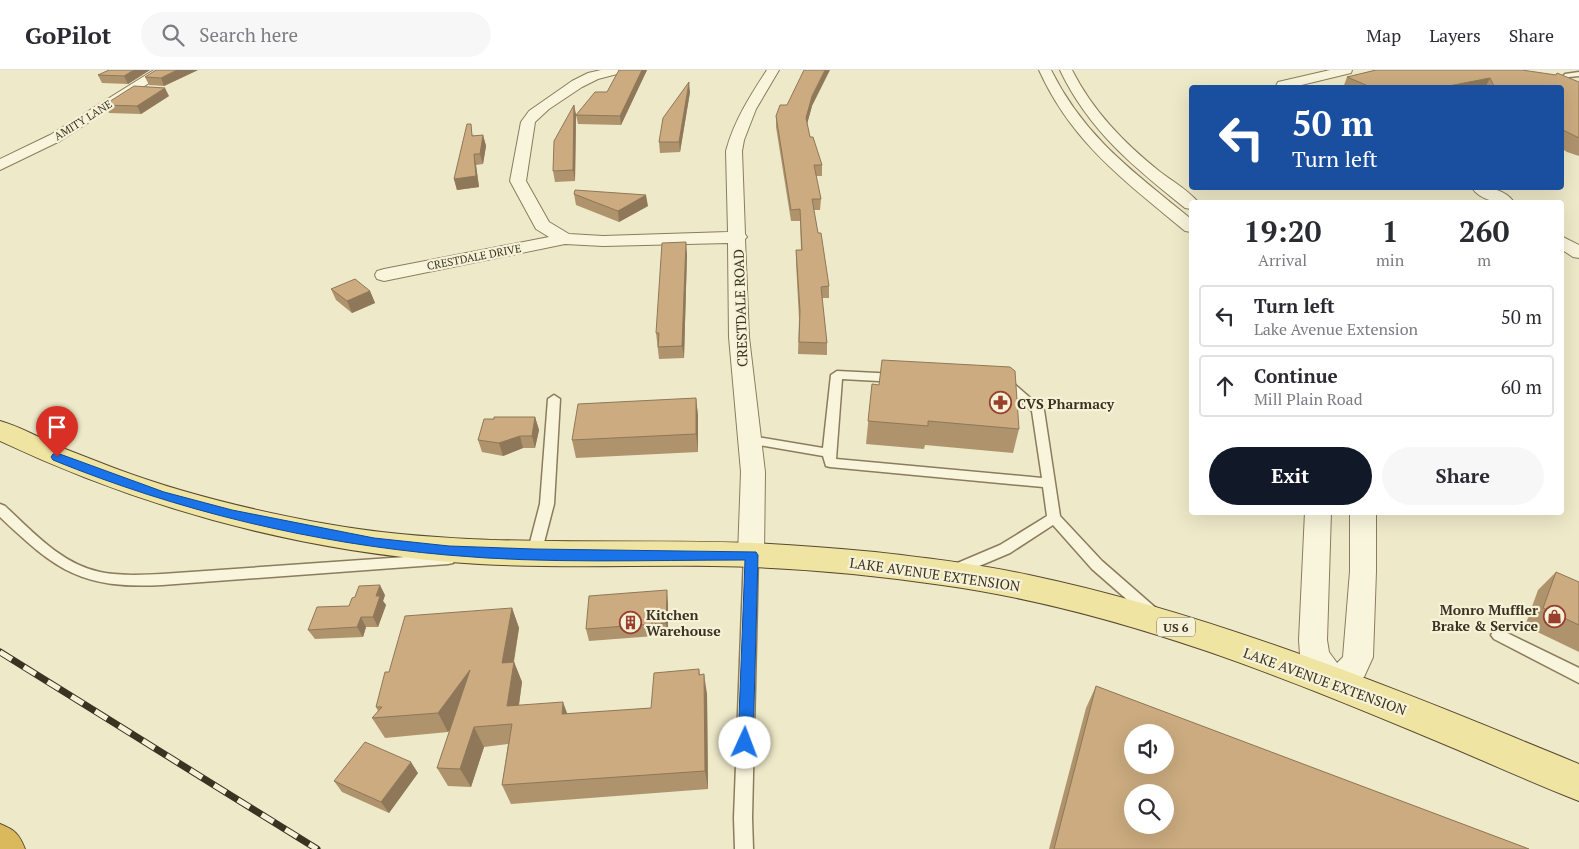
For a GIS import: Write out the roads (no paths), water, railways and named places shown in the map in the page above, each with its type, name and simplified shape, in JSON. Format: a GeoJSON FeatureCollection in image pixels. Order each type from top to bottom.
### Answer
{"type":"FeatureCollection","features":[{"type":"Feature","properties":{"kind":"highway"},"geometry":{"type":"LineString","coordinates":[[0,844],[5,849]]}},
{"type":"Feature","properties":{"kind":"main road","name":"US 6"},"geometry":{"type":"LineString","coordinates":[[0,430],[43,451],[99,474],[162,495],[232,515],[374,543],[449,550],[531,554]]}},
{"type":"Feature","properties":{"kind":"main road","name":"LAKE AVENUE EXTENSION"},"geometry":{"type":"LineString","coordinates":[[531,554],[751,555],[838,560],[948,573],[1016,584],[1163,623],[1332,682],[1579,783]]}},
{"type":"Feature","properties":{"kind":"street","name":"AMITY LANE"},"geometry":{"type":"LineString","coordinates":[[0,165],[54,138],[163,70]]}},
{"type":"Feature","properties":{"kind":"street","name":"CRESTDALE DRIVE"},"geometry":{"type":"LineString","coordinates":[[565,239],[542,225],[518,182],[528,122],[544,106],[577,84],[593,76],[616,70]]}},
{"type":"Feature","properties":{"kind":"street","name":"CRESTDALE ROAD"},"geometry":{"type":"LineString","coordinates":[[751,555],[753,504],[750,440],[739,337],[738,236],[734,151],[737,135],[744,117],[773,70]]}},
{"type":"Feature","properties":{"kind":"street"},"geometry":{"type":"LineString","coordinates":[[1045,70],[1062,104],[1093,142],[1132,178],[1189,225]]}},
{"type":"Feature","properties":{"kind":"street"},"geometry":{"type":"LineString","coordinates":[[1066,70],[1079,96],[1101,126],[1133,157],[1189,202]]}},
{"type":"Feature","properties":{"kind":"street"},"geometry":{"type":"LineString","coordinates":[[1283,85],[1299,85],[1346,70]]}},
{"type":"Feature","properties":{"kind":"street"},"geometry":{"type":"LineString","coordinates":[[1484,190],[1502,200]]}},
{"type":"Feature","properties":{"kind":"street","name":"CRESTDALE DRIVE"},"geometry":{"type":"LineString","coordinates":[[384,275],[565,239],[603,242],[738,236]]}},
{"type":"Feature","properties":{"kind":"street"},"geometry":{"type":"LineString","coordinates":[[1564,243],[1579,253]]}},
{"type":"Feature","properties":{"kind":"street"},"geometry":{"type":"LineString","coordinates":[[1318,515],[1313,640],[1315,655],[1332,682],[1354,668],[1358,657],[1363,571],[1363,515]]}},
{"type":"Feature","properties":{"kind":"lane"},"geometry":{"type":"LineString","coordinates":[[1579,74],[1567,75],[1563,80],[1579,88]]}},
{"type":"Feature","properties":{"kind":"lane"},"geometry":{"type":"LineString","coordinates":[[904,379],[837,375],[829,453],[830,463],[1050,483]]}},
{"type":"Feature","properties":{"kind":"lane"},"geometry":{"type":"LineString","coordinates":[[1007,384],[1038,410],[1054,518],[1097,565],[1163,623]]}},
{"type":"Feature","properties":{"kind":"lane"},"geometry":{"type":"LineString","coordinates":[[0,509],[46,553],[66,566],[89,575],[120,579],[226,575],[531,554],[547,504],[554,433],[554,399]]}},
{"type":"Feature","properties":{"kind":"lane"},"geometry":{"type":"LineString","coordinates":[[750,440],[829,453]]}},
{"type":"Feature","properties":{"kind":"lane"},"geometry":{"type":"LineString","coordinates":[[948,573],[1005,549],[1054,518]]}},
{"type":"Feature","properties":{"kind":"lane"},"geometry":{"type":"LineString","coordinates":[[744,849],[743,818],[751,555]]}},
{"type":"Feature","properties":{"kind":"lane"},"geometry":{"type":"LineString","coordinates":[[1499,635],[1579,676]]}},
{"type":"Feature","properties":{"kind":"railway"},"geometry":{"type":"LineString","coordinates":[[0,652],[317,849]]}},
{"type":"Feature","properties":{"kind":"place","name":"CVS Pharmacy"},"geometry":{"type":"Point","coordinates":[1001,403]}},
{"type":"Feature","properties":{"kind":"place","name":"Monro Muffler Brake & Service"},"geometry":{"type":"Point","coordinates":[1554,617]}},
{"type":"Feature","properties":{"kind":"place","name":"Kitchen Warehouse"},"geometry":{"type":"Point","coordinates":[630,622]}}]}
